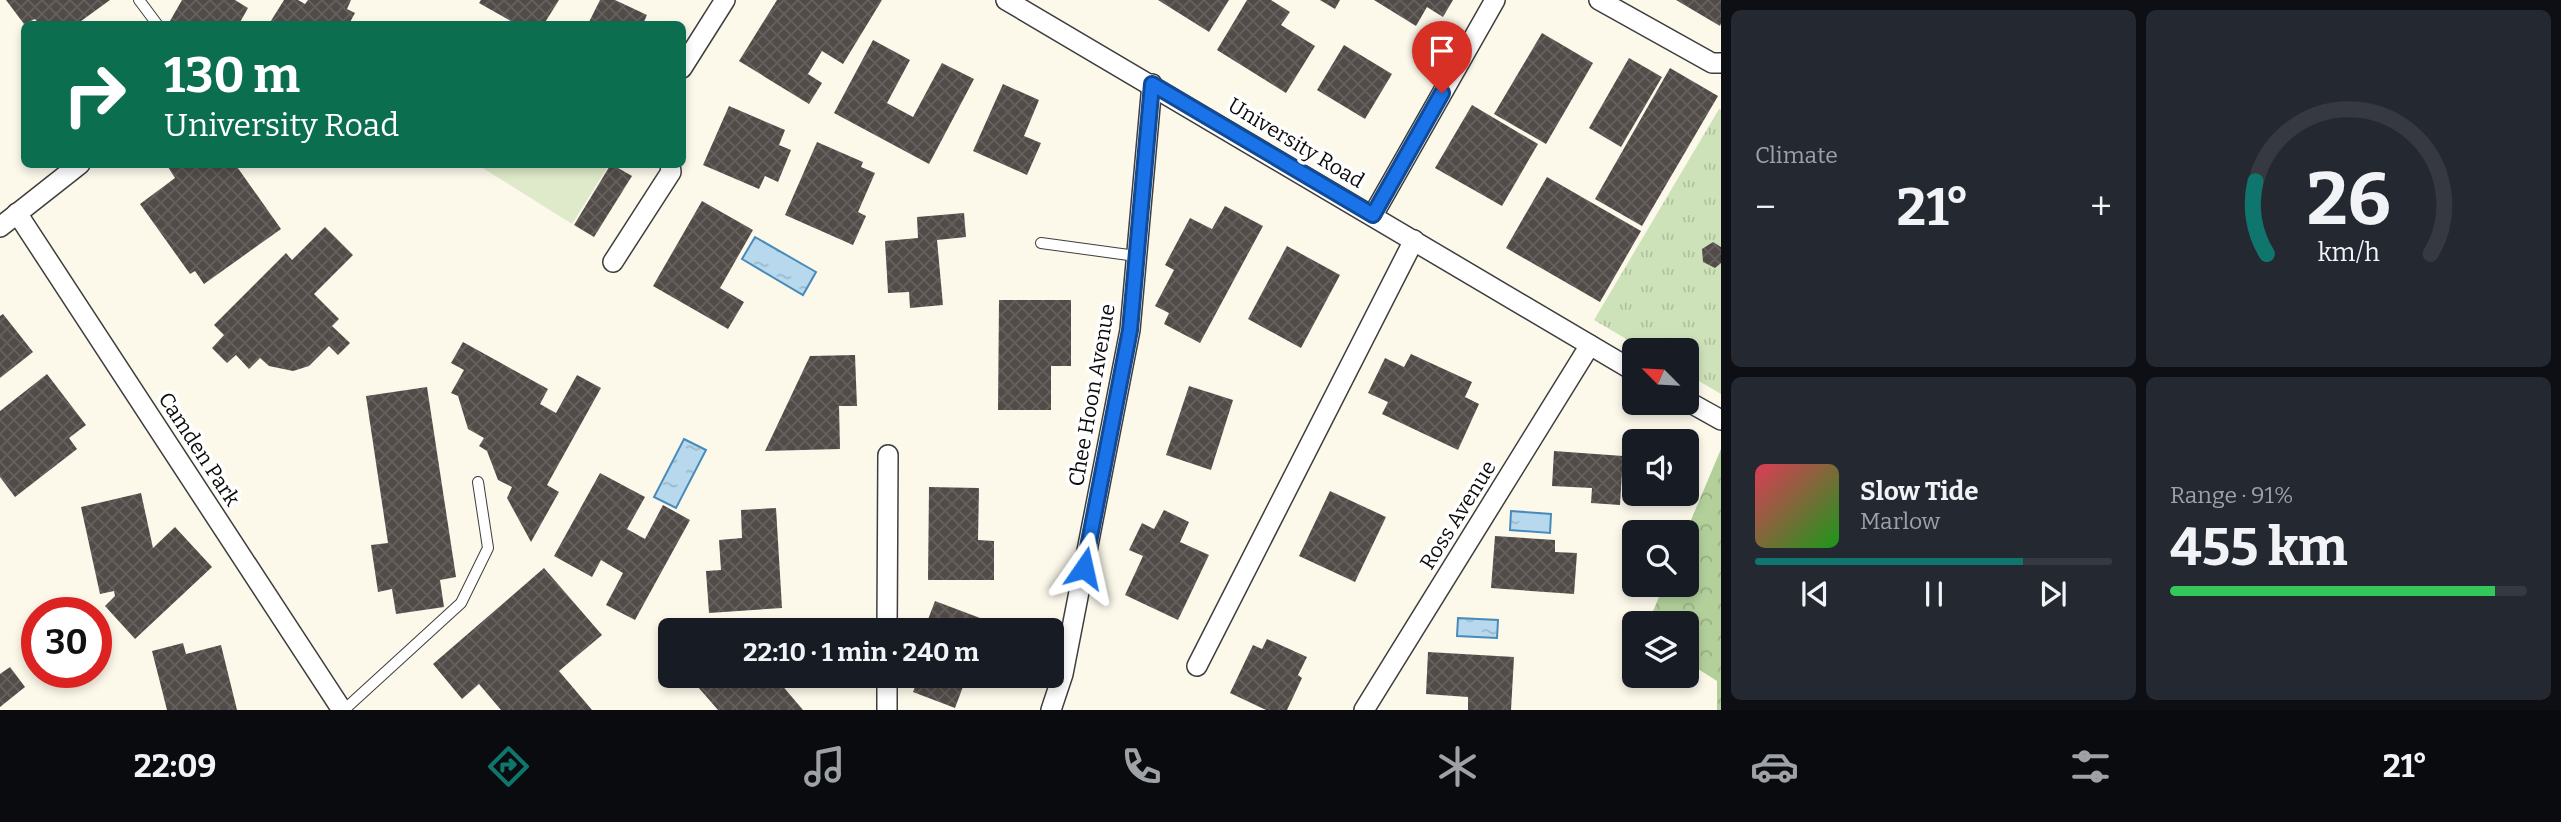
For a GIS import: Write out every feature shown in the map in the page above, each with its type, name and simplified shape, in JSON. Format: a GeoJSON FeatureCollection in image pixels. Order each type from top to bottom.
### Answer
{"type":"FeatureCollection","features":[{"type":"Feature","properties":{"kind":"street"},"geometry":{"type":"LineString","coordinates":[[686,62],[725,0]]}},
{"type":"Feature","properties":{"kind":"street"},"geometry":{"type":"LineString","coordinates":[[1373,215],[1495,0]]}},
{"type":"Feature","properties":{"kind":"street"},"geometry":{"type":"LineString","coordinates":[[1599,0],[1712,63],[1721,63]]}},
{"type":"Feature","properties":{"kind":"street","name":"University Road"},"geometry":{"type":"LineString","coordinates":[[1014,2],[1622,363]]}},
{"type":"Feature","properties":{"kind":"street","name":"Chee Hoon Avenue"},"geometry":{"type":"LineString","coordinates":[[1051,710],[1063,674],[1130,330],[1152,84]]}},
{"type":"Feature","properties":{"kind":"street"},"geometry":{"type":"LineString","coordinates":[[0,226],[75,168]]}},
{"type":"Feature","properties":{"kind":"street"},"geometry":{"type":"LineString","coordinates":[[613,262],[671,172],[670,168]]}},
{"type":"Feature","properties":{"kind":"street","name":"Camden Park"},"geometry":{"type":"LineString","coordinates":[[17,213],[343,710]]}},
{"type":"Feature","properties":{"kind":"street"},"geometry":{"type":"LineString","coordinates":[[1197,666],[1414,240]]}},
{"type":"Feature","properties":{"kind":"street","name":"Ross Avenue"},"geometry":{"type":"LineString","coordinates":[[1364,710],[1590,345]]}},
{"type":"Feature","properties":{"kind":"street"},"geometry":{"type":"LineString","coordinates":[[1699,408],[1721,420]]}},
{"type":"Feature","properties":{"kind":"street"},"geometry":{"type":"LineString","coordinates":[[887,618],[888,454]]}},
{"type":"Feature","properties":{"kind":"street"},"geometry":{"type":"LineString","coordinates":[[887,688],[887,710]]}},
{"type":"Feature","properties":{"kind":"lane"},"geometry":{"type":"LineString","coordinates":[[139,0],[155,21]]}},
{"type":"Feature","properties":{"kind":"lane"},"geometry":{"type":"LineString","coordinates":[[1041,243],[1136,256]]}},
{"type":"Feature","properties":{"kind":"lane"},"geometry":{"type":"LineString","coordinates":[[343,710],[461,603],[488,548],[478,482]]}},
{"type":"Feature","properties":{"kind":"green space"},"geometry":{"type":"Polygon","coordinates":[[[1719,109],[1721,110],[1721,394],[1699,381],[1699,338],[1625,338],[1594,320],[1719,109]]]}},
{"type":"Feature","properties":{"kind":"green space"},"geometry":{"type":"Polygon","coordinates":[[[483,168],[607,168],[572,224],[483,168]]]}},
{"type":"Feature","properties":{"kind":"green space"},"geometry":{"type":"Polygon","coordinates":[[[1721,449],[1721,710],[1717,710],[1717,681],[1699,670],[1699,611],[1653,611],[1659,597],[1699,597],[1699,520],[1691,520],[1721,449]]]}},
{"type":"Feature","properties":{"kind":"water"},"geometry":{"type":"Polygon","coordinates":[[[755,237],[816,272],[803,295],[742,259],[755,237]]]}},
{"type":"Feature","properties":{"kind":"water"},"geometry":{"type":"Polygon","coordinates":[[[684,439],[706,450],[676,508],[654,497],[684,439]]]}},
{"type":"Feature","properties":{"kind":"water"},"geometry":{"type":"Polygon","coordinates":[[[1511,511],[1551,514],[1550,533],[1510,530],[1511,511]]]}},
{"type":"Feature","properties":{"kind":"water"},"geometry":{"type":"Polygon","coordinates":[[[1458,618],[1498,620],[1497,638],[1457,636],[1458,618]]]}},
{"type":"Feature","properties":{"kind":"building"},"geometry":{"type":"Polygon","coordinates":[[[6,0],[110,0],[81,21],[22,21],[6,0]]]}},
{"type":"Feature","properties":{"kind":"building"},"geometry":{"type":"Polygon","coordinates":[[[182,0],[235,0],[248,8],[241,21],[170,21],[182,0]]]}},
{"type":"Feature","properties":{"kind":"building"},"geometry":{"type":"Polygon","coordinates":[[[284,0],[298,0],[305,4],[308,0],[351,0],[347,9],[355,13],[351,21],[271,21],[284,0]]]}},
{"type":"Feature","properties":{"kind":"building"},"geometry":{"type":"Polygon","coordinates":[[[481,0],[559,0],[546,21],[511,21],[479,3],[481,0]]]}},
{"type":"Feature","properties":{"kind":"building"},"geometry":{"type":"Polygon","coordinates":[[[600,0],[615,0],[647,15],[644,21],[590,21],[600,0]]]}},
{"type":"Feature","properties":{"kind":"building"},"geometry":{"type":"Polygon","coordinates":[[[777,0],[882,0],[843,64],[822,51],[808,74],[822,83],[809,104],[739,61],[777,0]]]}},
{"type":"Feature","properties":{"kind":"building"},"geometry":{"type":"Polygon","coordinates":[[[1158,0],[1229,0],[1209,32],[1158,0]]]}},
{"type":"Feature","properties":{"kind":"building"},"geometry":{"type":"Polygon","coordinates":[[[1247,0],[1271,0],[1290,12],[1281,25],[1315,46],[1286,93],[1217,50],[1247,0]]]}},
{"type":"Feature","properties":{"kind":"building"},"geometry":{"type":"Polygon","coordinates":[[[1320,0],[1340,0],[1335,9],[1320,0]]]}},
{"type":"Feature","properties":{"kind":"building"},"geometry":{"type":"Polygon","coordinates":[[[1374,0],[1453,0],[1443,17],[1427,7],[1416,26],[1374,0]]]}},
{"type":"Feature","properties":{"kind":"building"},"geometry":{"type":"Polygon","coordinates":[[[1676,0],[1721,0],[1720,26],[1676,0]]]}},
{"type":"Feature","properties":{"kind":"building"},"geometry":{"type":"Polygon","coordinates":[[[1542,33],[1593,63],[1546,144],[1494,114],[1542,33]]]}},
{"type":"Feature","properties":{"kind":"building"},"geometry":{"type":"Polygon","coordinates":[[[873,40],[910,60],[887,103],[913,117],[942,63],[974,79],[929,164],[834,113],[873,40]]]}},
{"type":"Feature","properties":{"kind":"building"},"geometry":{"type":"Polygon","coordinates":[[[1344,45],[1392,74],[1365,119],[1317,90],[1344,45]]]}},
{"type":"Feature","properties":{"kind":"building"},"geometry":{"type":"Polygon","coordinates":[[[1629,58],[1662,77],[1621,147],[1589,128],[1629,58]]]}},
{"type":"Feature","properties":{"kind":"building"},"geometry":{"type":"Polygon","coordinates":[[[1670,68],[1718,96],[1642,226],[1595,199],[1670,68]]]}},
{"type":"Feature","properties":{"kind":"building"},"geometry":{"type":"Polygon","coordinates":[[[1003,84],[1039,100],[1024,136],[1041,143],[1027,175],[973,151],[1003,84]]]}},
{"type":"Feature","properties":{"kind":"building"},"geometry":{"type":"Polygon","coordinates":[[[1472,105],[1538,144],[1502,206],[1435,168],[1472,105]]]}},
{"type":"Feature","properties":{"kind":"building"},"geometry":{"type":"Polygon","coordinates":[[[729,106],[785,130],[779,145],[791,150],[778,182],[765,176],[759,189],[703,165],[729,106]]]}},
{"type":"Feature","properties":{"kind":"building"},"geometry":{"type":"Polygon","coordinates":[[[817,142],[863,162],[861,167],[875,173],[858,212],[866,216],[853,245],[785,215],[817,142]]]}},
{"type":"Feature","properties":{"kind":"building"},"geometry":{"type":"Polygon","coordinates":[[[169,168],[238,168],[281,229],[204,284],[195,271],[190,274],[140,204],[175,178],[169,168]]]}},
{"type":"Feature","properties":{"kind":"building"},"geometry":{"type":"Polygon","coordinates":[[[609,168],[618,168],[632,176],[594,237],[574,225],[609,168]]]}},
{"type":"Feature","properties":{"kind":"building"},"geometry":{"type":"Polygon","coordinates":[[[1547,177],[1641,231],[1600,302],[1506,248],[1547,177]]]}},
{"type":"Feature","properties":{"kind":"building"},"geometry":{"type":"Polygon","coordinates":[[[702,201],[753,230],[720,288],[744,302],[728,329],[653,286],[702,201]]]}},
{"type":"Feature","properties":{"kind":"building"},"geometry":{"type":"Polygon","coordinates":[[[1225,206],[1263,226],[1200,343],[1164,324],[1169,313],[1155,306],[1174,270],[1165,265],[1190,218],[1212,229],[1225,206]]]}},
{"type":"Feature","properties":{"kind":"building"},"geometry":{"type":"Polygon","coordinates":[[[964,213],[966,237],[937,240],[943,305],[910,308],[909,292],[888,293],[885,241],[918,238],[917,217],[964,213]]]}},
{"type":"Feature","properties":{"kind":"building"},"geometry":{"type":"Polygon","coordinates":[[[325,227],[353,255],[314,294],[339,319],[332,326],[350,343],[338,355],[329,346],[309,366],[293,371],[269,366],[260,358],[249,369],[236,355],[227,363],[212,348],[224,335],[214,325],[286,253],[292,260],[325,227]]]}},
{"type":"Feature","properties":{"kind":"building"},"geometry":{"type":"Polygon","coordinates":[[[1713,242],[1721,247],[1721,263],[1715,268],[1703,262],[1702,249],[1713,242]]]}},
{"type":"Feature","properties":{"kind":"building"},"geometry":{"type":"Polygon","coordinates":[[[1287,246],[1340,275],[1301,348],[1248,319],[1287,246]]]}},
{"type":"Feature","properties":{"kind":"building"},"geometry":{"type":"Polygon","coordinates":[[[999,300],[1071,300],[1071,366],[1051,366],[1051,410],[998,410],[999,300]]]}},
{"type":"Feature","properties":{"kind":"building"},"geometry":{"type":"Polygon","coordinates":[[[3,314],[33,352],[0,378],[0,316],[3,314]]]}},
{"type":"Feature","properties":{"kind":"building"},"geometry":{"type":"Polygon","coordinates":[[[463,342],[548,389],[540,404],[556,413],[577,375],[601,388],[547,485],[559,492],[531,542],[507,498],[512,487],[498,480],[487,451],[479,446],[484,438],[468,429],[458,396],[451,393],[464,370],[451,363],[463,342]]]}},
{"type":"Feature","properties":{"kind":"building"},"geometry":{"type":"Polygon","coordinates":[[[1411,354],[1472,382],[1465,397],[1479,404],[1458,450],[1382,414],[1388,402],[1368,393],[1385,358],[1404,367],[1411,354]]]}},
{"type":"Feature","properties":{"kind":"building"},"geometry":{"type":"Polygon","coordinates":[[[855,355],[857,406],[839,406],[840,449],[765,451],[810,356],[855,355]]]}},
{"type":"Feature","properties":{"kind":"building"},"geometry":{"type":"Polygon","coordinates":[[[47,374],[86,425],[69,438],[77,449],[15,497],[0,477],[0,411],[47,374]]]}},
{"type":"Feature","properties":{"kind":"building"},"geometry":{"type":"Polygon","coordinates":[[[1189,386],[1233,400],[1211,470],[1166,455],[1189,386]]]}},
{"type":"Feature","properties":{"kind":"building"},"geometry":{"type":"Polygon","coordinates":[[[427,387],[456,577],[440,580],[444,607],[396,614],[392,589],[378,592],[371,545],[388,543],[366,396],[427,387]]]}},
{"type":"Feature","properties":{"kind":"building"},"geometry":{"type":"Polygon","coordinates":[[[1554,451],[1622,456],[1620,505],[1591,503],[1592,488],[1552,486],[1554,451]]]}},
{"type":"Feature","properties":{"kind":"building"},"geometry":{"type":"Polygon","coordinates":[[[600,473],[645,497],[627,529],[645,539],[663,505],[690,520],[635,620],[606,605],[623,573],[601,560],[592,577],[554,556],[600,473]]]}},
{"type":"Feature","properties":{"kind":"building"},"geometry":{"type":"Polygon","coordinates":[[[929,487],[979,488],[978,540],[994,541],[994,580],[928,580],[929,487]]]}},
{"type":"Feature","properties":{"kind":"building"},"geometry":{"type":"Polygon","coordinates":[[[1330,491],[1386,517],[1355,582],[1299,556],[1330,491]]]}},
{"type":"Feature","properties":{"kind":"building"},"geometry":{"type":"Polygon","coordinates":[[[141,493],[153,548],[175,527],[212,567],[135,639],[112,614],[114,591],[100,594],[81,507],[141,493]]]}},
{"type":"Feature","properties":{"kind":"building"},"geometry":{"type":"Polygon","coordinates":[[[776,508],[782,608],[709,613],[706,571],[721,570],[719,540],[742,538],[741,510],[776,508]]]}},
{"type":"Feature","properties":{"kind":"building"},"geometry":{"type":"Polygon","coordinates":[[[1164,510],[1189,522],[1180,542],[1209,555],[1178,620],[1125,595],[1143,556],[1129,550],[1142,523],[1154,529],[1164,510]]]}},
{"type":"Feature","properties":{"kind":"building"},"geometry":{"type":"Polygon","coordinates":[[[1495,536],[1555,540],[1555,552],[1577,553],[1574,594],[1491,588],[1495,536]]]}},
{"type":"Feature","properties":{"kind":"building"},"geometry":{"type":"Polygon","coordinates":[[[544,568],[602,635],[559,671],[592,710],[501,710],[479,684],[462,699],[433,664],[544,568]]]}},
{"type":"Feature","properties":{"kind":"building"},"geometry":{"type":"Polygon","coordinates":[[[935,601],[980,618],[929,618],[935,601]]]}},
{"type":"Feature","properties":{"kind":"building"},"geometry":{"type":"Polygon","coordinates":[[[1267,639],[1307,657],[1298,675],[1302,678],[1287,710],[1266,710],[1230,693],[1253,645],[1262,649],[1267,639]]]}},
{"type":"Feature","properties":{"kind":"building"},"geometry":{"type":"Polygon","coordinates":[[[183,643],[186,654],[221,645],[237,710],[167,710],[152,651],[183,643]]]}},
{"type":"Feature","properties":{"kind":"building"},"geometry":{"type":"Polygon","coordinates":[[[1428,652],[1514,657],[1511,710],[1468,710],[1468,697],[1426,694],[1428,652]]]}},
{"type":"Feature","properties":{"kind":"building"},"geometry":{"type":"Polygon","coordinates":[[[10,667],[21,682],[21,688],[24,688],[0,707],[0,674],[10,667]]]}},
{"type":"Feature","properties":{"kind":"building"},"geometry":{"type":"Polygon","coordinates":[[[699,688],[784,688],[803,710],[718,710],[699,688]]]}},
{"type":"Feature","properties":{"kind":"building"},"geometry":{"type":"Polygon","coordinates":[[[914,688],[962,688],[955,708],[913,692],[914,688]]]}},
{"type":"Feature","properties":{"kind":"route"},"geometry":{"type":"LineString","coordinates":[[1084,568],[1130,330],[1152,84],[1373,215],[1442,93]]}}]}
